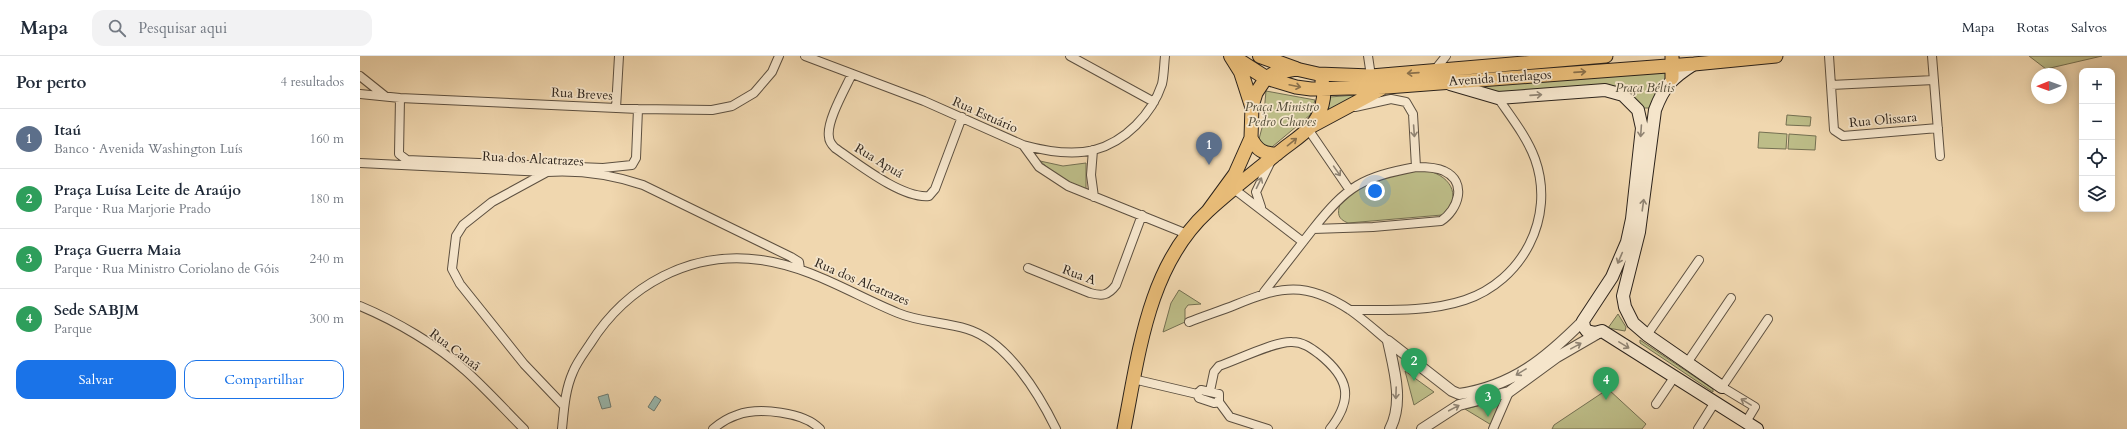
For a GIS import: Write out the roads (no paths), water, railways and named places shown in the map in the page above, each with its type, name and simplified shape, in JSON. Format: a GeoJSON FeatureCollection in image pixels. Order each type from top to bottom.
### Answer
{"type":"FeatureCollection","features":[{"type":"Feature","properties":{"kind":"highway","name":"Avenida Interlagos"},"geometry":{"type":"LineString","coordinates":[[1231,56],[1266,78]]}},
{"type":"Feature","properties":{"kind":"highway"},"geometry":{"type":"LineString","coordinates":[[1231,56],[1241,72],[1252,106]]}},
{"type":"Feature","properties":{"kind":"highway"},"geometry":{"type":"LineString","coordinates":[[1260,56],[1296,69]]}},
{"type":"Feature","properties":{"kind":"main road","name":"Avenida Interlagos"},"geometry":{"type":"LineString","coordinates":[[1266,78],[1296,87],[1387,87],[1437,77],[1606,56]]}},
{"type":"Feature","properties":{"kind":"main road","name":"Avenida Interlagos"},"geometry":{"type":"LineString","coordinates":[[1296,69],[1318,74],[1437,77],[1673,66],[1776,56]]}},
{"type":"Feature","properties":{"kind":"main road"},"geometry":{"type":"LineString","coordinates":[[1673,66],[1655,110],[1623,296],[1628,316],[1633,323],[1646,335],[1722,387],[1724,398],[1736,415]]}},
{"type":"Feature","properties":{"kind":"main road"},"geometry":{"type":"LineString","coordinates":[[1124,429],[1133,380],[1150,306],[1163,276],[1187,234],[1208,211],[1236,174],[1251,138],[1252,106],[1256,93],[1266,78],[1280,71],[1296,69]]}},
{"type":"Feature","properties":{"kind":"main road"},"geometry":{"type":"LineString","coordinates":[[1310,128],[1321,109],[1324,88],[1318,74]]}},
{"type":"Feature","properties":{"kind":"main road"},"geometry":{"type":"LineString","coordinates":[[1437,77],[1498,98],[1605,90],[1624,95],[1638,110],[1642,128],[1634,231],[1612,277],[1583,321],[1587,331],[1595,333],[1602,331],[1757,429]]}},
{"type":"Feature","properties":{"kind":"main road"},"geometry":{"type":"LineString","coordinates":[[1208,211],[1310,128],[1373,92],[1387,87]]}},
{"type":"Feature","properties":{"kind":"main road"},"geometry":{"type":"LineString","coordinates":[[1638,110],[1655,110]]}},
{"type":"Feature","properties":{"kind":"main road"},"geometry":{"type":"LineString","coordinates":[[1251,138],[1258,150],[1275,156]]}},
{"type":"Feature","properties":{"kind":"main road"},"geometry":{"type":"LineString","coordinates":[[1704,395],[1713,393],[1722,387]]}},
{"type":"Feature","properties":{"kind":"street"},"geometry":{"type":"LineString","coordinates":[[616,108],[619,56]]}},
{"type":"Feature","properties":{"kind":"street","name":"Rua Breves"},"geometry":{"type":"LineString","coordinates":[[360,94],[400,98],[700,111],[732,106],[754,93],[772,72],[779,56]]}},
{"type":"Feature","properties":{"kind":"street","name":"Rua Estuário"},"geometry":{"type":"LineString","coordinates":[[805,56],[962,117],[1023,145],[1039,167],[1053,177],[1094,197],[1187,234]]}},
{"type":"Feature","properties":{"kind":"street"},"geometry":{"type":"LineString","coordinates":[[1070,56],[1154,102]]}},
{"type":"Feature","properties":{"kind":"street"},"geometry":{"type":"LineString","coordinates":[[1023,145],[1053,151],[1093,150],[1125,135],[1154,102],[1162,82],[1165,56]]}},
{"type":"Feature","properties":{"kind":"street"},"geometry":{"type":"LineString","coordinates":[[1368,56],[1371,76]]}},
{"type":"Feature","properties":{"kind":"street"},"geometry":{"type":"LineString","coordinates":[[1437,77],[1446,56]]}},
{"type":"Feature","properties":{"kind":"street","name":"Rua Olissara"},"geometry":{"type":"LineString","coordinates":[[1829,56],[1834,130],[1840,135],[1938,128]]}},
{"type":"Feature","properties":{"kind":"street"},"geometry":{"type":"LineString","coordinates":[[1932,56],[1940,156]]}},
{"type":"Feature","properties":{"kind":"street","name":"Rua Apuá"},"geometry":{"type":"LineString","coordinates":[[852,74],[831,123],[828,137],[831,143],[878,178],[917,195],[929,196],[935,189],[962,117]]}},
{"type":"Feature","properties":{"kind":"street"},"geometry":{"type":"LineString","coordinates":[[360,76],[385,96]]}},
{"type":"Feature","properties":{"kind":"street"},"geometry":{"type":"LineString","coordinates":[[1832,86],[1934,80]]}},
{"type":"Feature","properties":{"kind":"street"},"geometry":{"type":"LineString","coordinates":[[400,98],[399,154],[403,158],[415,160],[603,168],[628,167],[632,165],[636,158],[638,109]]}},
{"type":"Feature","properties":{"kind":"street"},"geometry":{"type":"LineString","coordinates":[[1350,310],[1422,308],[1443,306],[1465,300],[1490,289],[1505,278],[1522,260],[1537,225],[1542,203],[1540,178],[1536,159],[1498,98]]}},
{"type":"Feature","properties":{"kind":"street"},"geometry":{"type":"LineString","coordinates":[[1343,110],[1391,99],[1406,102],[1413,114],[1416,167]]}},
{"type":"Feature","properties":{"kind":"street"},"geometry":{"type":"LineString","coordinates":[[1310,128],[1349,189]]}},
{"type":"Feature","properties":{"kind":"street"},"geometry":{"type":"LineString","coordinates":[[1093,150],[1091,175],[1094,197]]}},
{"type":"Feature","properties":{"kind":"street"},"geometry":{"type":"LineString","coordinates":[[1262,209],[1256,192],[1275,156]]}},
{"type":"Feature","properties":{"kind":"street","name":"Rua dos Alcatrazes"},"geometry":{"type":"LineString","coordinates":[[360,163],[547,172],[569,171],[617,178],[643,185],[791,257],[798,262],[800,269]]}},
{"type":"Feature","properties":{"kind":"street"},"geometry":{"type":"LineString","coordinates":[[1264,292],[1333,203],[1349,189],[1373,177],[1416,167],[1445,171],[1456,182],[1458,189],[1456,206],[1450,215],[1441,221],[1373,227],[1314,229]]}},
{"type":"Feature","properties":{"kind":"street"},"geometry":{"type":"LineString","coordinates":[[547,172],[492,202],[463,225],[456,236],[452,269],[460,284],[524,364],[564,406]]}},
{"type":"Feature","properties":{"kind":"street"},"geometry":{"type":"LineString","coordinates":[[1234,189],[1303,242]]}},
{"type":"Feature","properties":{"kind":"street","name":"Rua A"},"geometry":{"type":"LineString","coordinates":[[1028,268],[1090,293],[1100,296],[1108,294],[1116,285],[1142,215]]}},
{"type":"Feature","properties":{"kind":"street","name":"Rua dos Alcatrazes"},"geometry":{"type":"LineString","coordinates":[[562,429],[564,406],[573,371],[597,333],[622,304],[655,280],[699,264],[722,260],[762,260],[800,269],[899,314],[958,326],[987,338],[1006,354],[1028,382],[1056,429]]}},
{"type":"Feature","properties":{"kind":"street"},"geometry":{"type":"LineString","coordinates":[[1646,335],[1699,260]]}},
{"type":"Feature","properties":{"kind":"street"},"geometry":{"type":"LineString","coordinates":[[1189,322],[1264,292],[1291,289],[1315,293],[1350,310],[1452,391],[1459,394],[1507,381],[1554,350],[1583,321]]}},
{"type":"Feature","properties":{"kind":"street"},"geometry":{"type":"LineString","coordinates":[[1687,363],[1731,298]]}},
{"type":"Feature","properties":{"kind":"street","name":"Rua Canaã"},"geometry":{"type":"LineString","coordinates":[[360,306],[390,319],[447,356],[478,382],[524,429]]}},
{"type":"Feature","properties":{"kind":"street"},"geometry":{"type":"LineString","coordinates":[[1746,422],[1755,407],[1722,387],[1768,319]]}},
{"type":"Feature","properties":{"kind":"street"},"geometry":{"type":"LineString","coordinates":[[1422,429],[1459,405],[1509,392],[1557,357],[1602,331]]}},
{"type":"Feature","properties":{"kind":"street"},"geometry":{"type":"LineString","coordinates":[[1388,341],[1397,380],[1396,410],[1390,429]]}},
{"type":"Feature","properties":{"kind":"street"},"geometry":{"type":"LineString","coordinates":[[1210,391],[1214,372],[1219,366],[1284,342],[1301,343],[1328,362],[1336,370],[1346,388],[1346,400],[1343,410],[1330,429]]}},
{"type":"Feature","properties":{"kind":"street"},"geometry":{"type":"LineString","coordinates":[[1656,404],[1675,376]]}},
{"type":"Feature","properties":{"kind":"street"},"geometry":{"type":"LineString","coordinates":[[1133,380],[1197,394],[1202,400],[1219,402]]}},
{"type":"Feature","properties":{"kind":"street"},"geometry":{"type":"LineString","coordinates":[[1493,429],[1509,392],[1507,381]]}},
{"type":"Feature","properties":{"kind":"street"},"geometry":{"type":"LineString","coordinates":[[1197,394],[1203,390],[1220,395],[1219,402],[1230,417],[1268,429]]}},
{"type":"Feature","properties":{"kind":"street"},"geometry":{"type":"LineString","coordinates":[[1698,429],[1715,402]]}},
{"type":"Feature","properties":{"kind":"street"},"geometry":{"type":"LineString","coordinates":[[713,429],[738,414],[758,411],[795,416],[809,420],[820,429]]}},
{"type":"Feature","properties":{"kind":"water"},"geometry":{"type":"Polygon","coordinates":[[[608,394],[611,407],[602,409],[598,397],[608,394]]]}},
{"type":"Feature","properties":{"kind":"water"},"geometry":{"type":"Polygon","coordinates":[[[655,396],[661,400],[654,411],[648,407],[655,396]]]}},
{"type":"Feature","properties":{"kind":"place","name":"Itaú"},"geometry":{"type":"Point","coordinates":[1209,165]}},
{"type":"Feature","properties":{"kind":"place","name":"Praça Luísa Leite de Araújo"},"geometry":{"type":"Point","coordinates":[1414,381]}},
{"type":"Feature","properties":{"kind":"place","name":"Sede SABJM"},"geometry":{"type":"Point","coordinates":[1606,400]}},
{"type":"Feature","properties":{"kind":"place","name":"Praça Guerra Maia"},"geometry":{"type":"Point","coordinates":[1488,417]}},
{"type":"Feature","properties":{"kind":"park label","name":"Praça Béltis"},"geometry":{"type":"Point","coordinates":[1645,88]}},
{"type":"Feature","properties":{"kind":"park label","name":"Praça Ministro Pedro Chaves"},"geometry":{"type":"Point","coordinates":[1282,114]}}]}
